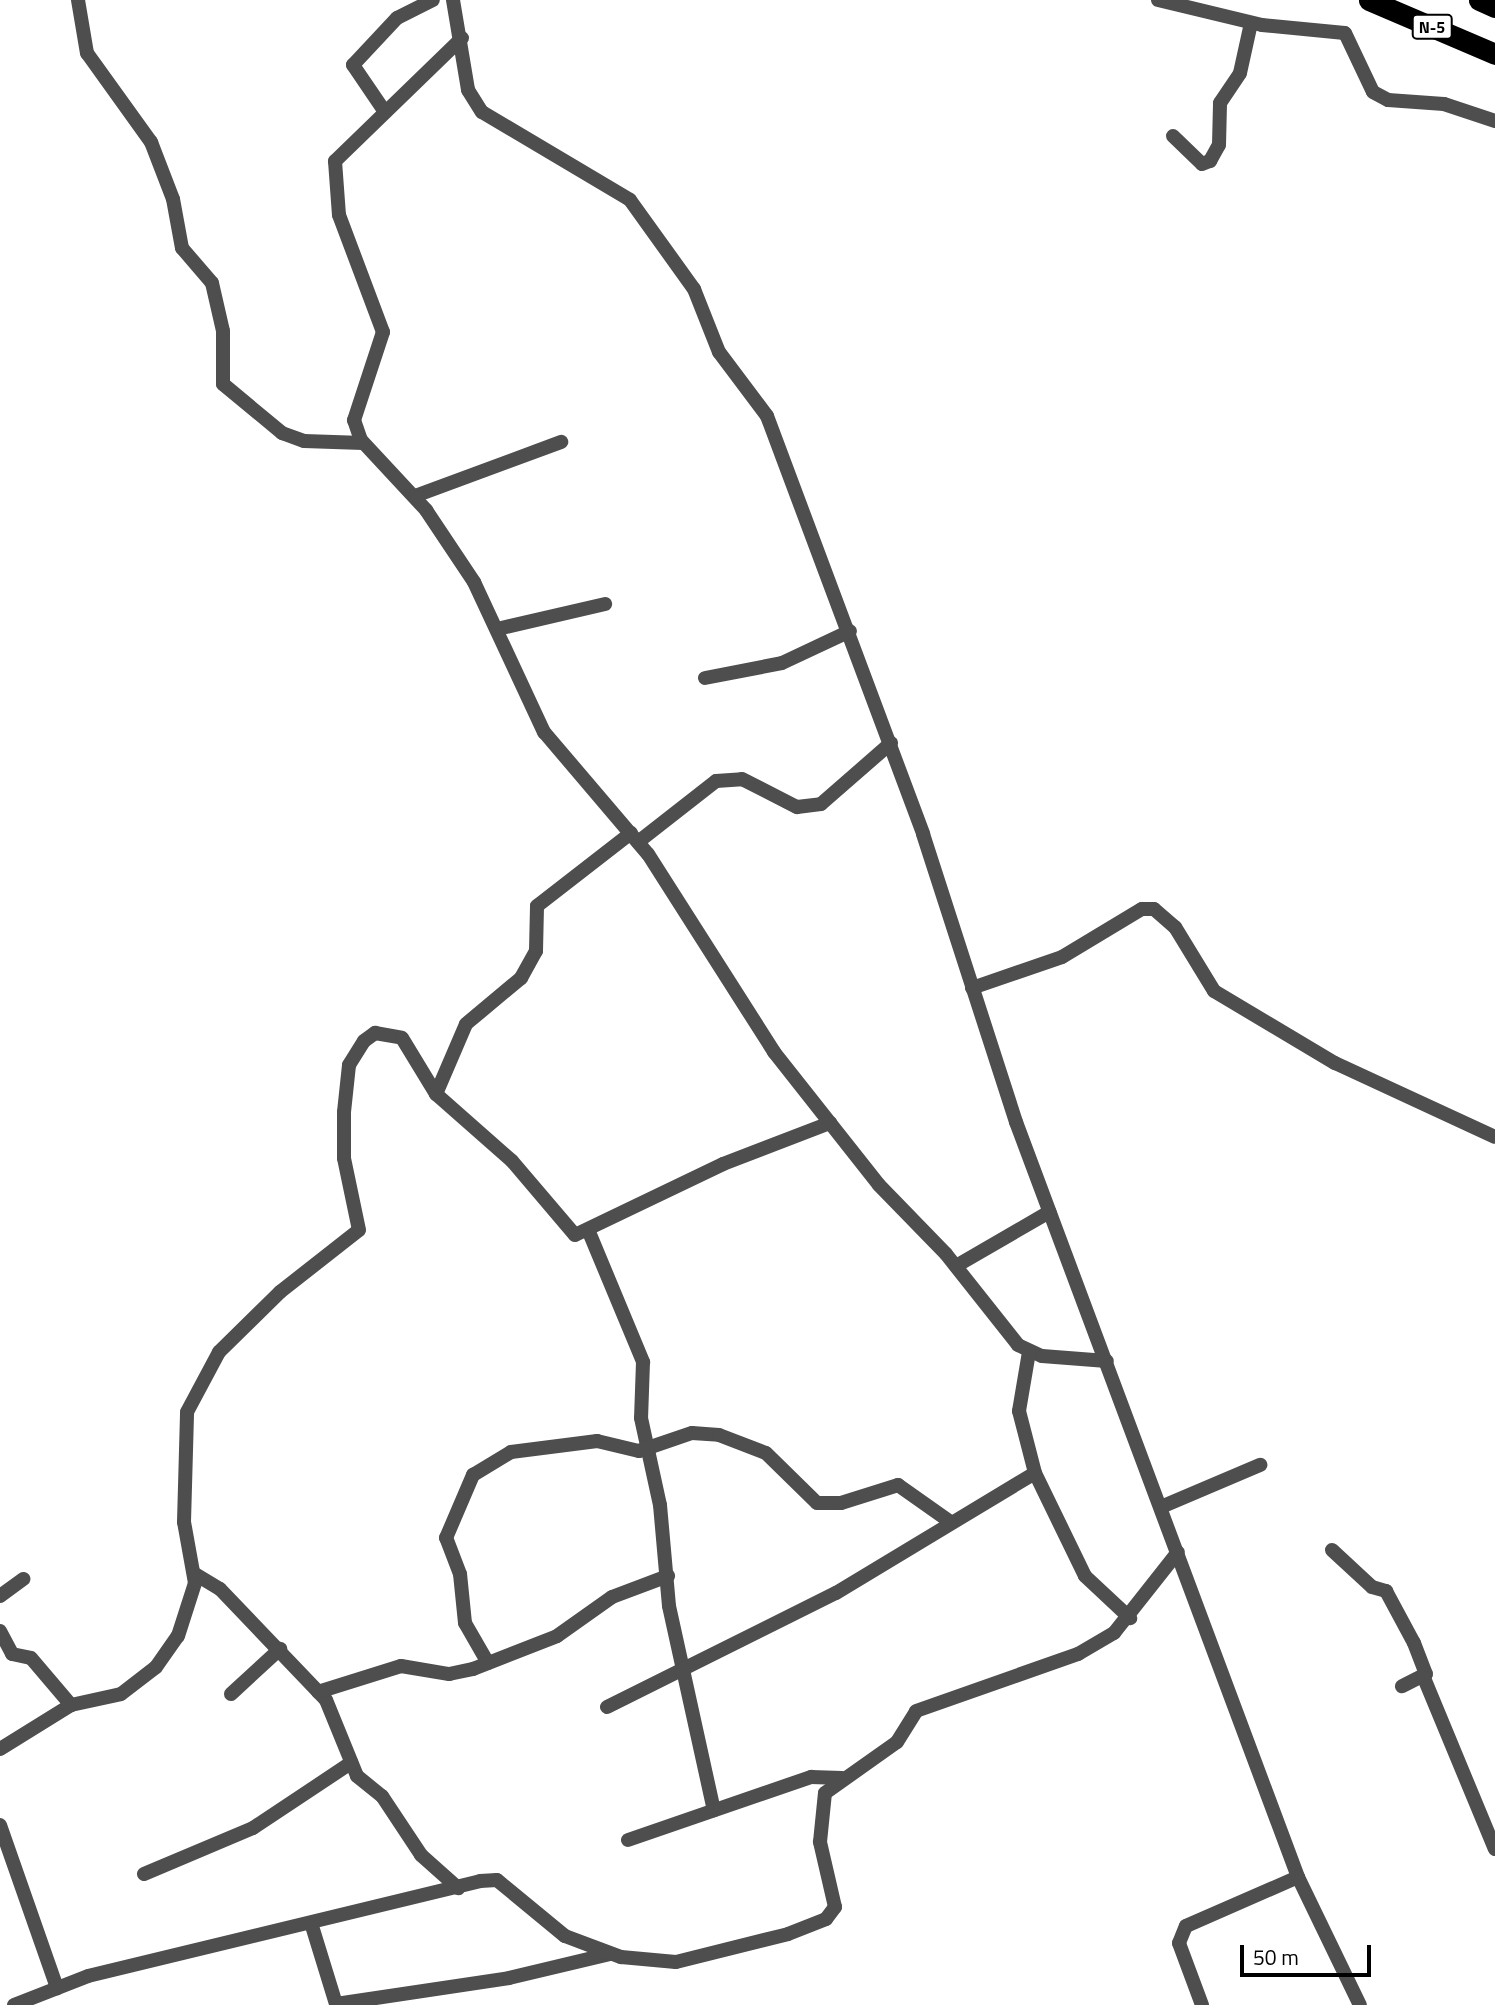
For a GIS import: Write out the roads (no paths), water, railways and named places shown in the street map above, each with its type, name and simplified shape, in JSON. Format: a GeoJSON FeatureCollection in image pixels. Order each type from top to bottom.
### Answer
{"type":"FeatureCollection","features":[{"type":"Feature","properties":{"kind":"highway","name":"N-5"},"geometry":{"type":"LineString","coordinates":[[1369,0],[1495,54]]}},
{"type":"Feature","properties":{"kind":"highway"},"geometry":{"type":"LineString","coordinates":[[1479,0],[1495,7]]}},
{"type":"Feature","properties":{"kind":"street"},"geometry":{"type":"LineString","coordinates":[[78,0],[87,53],[151,142],[173,199],[182,248],[212,283],[223,331],[223,384],[282,433],[303,441],[363,443]]}},
{"type":"Feature","properties":{"kind":"street"},"geometry":{"type":"LineString","coordinates":[[385,112],[353,65],[397,18],[433,0]]}},
{"type":"Feature","properties":{"kind":"street"},"geometry":{"type":"LineString","coordinates":[[453,0],[462,38],[468,90],[482,112],[630,200],[694,289],[719,352],[767,416],[891,743],[1049,1212],[1107,1361],[1297,1877],[1359,2004]]}},
{"type":"Feature","properties":{"kind":"street"},"geometry":{"type":"LineString","coordinates":[[1158,0],[1251,23],[1345,33],[1373,92],[1388,100],[1444,104],[1495,121]]}},
{"type":"Feature","properties":{"kind":"street"},"geometry":{"type":"LineString","coordinates":[[1173,136],[1202,164],[1210,161],[1219,145],[1220,103],[1240,73],[1251,23]]}},
{"type":"Feature","properties":{"kind":"street"},"geometry":{"type":"LineString","coordinates":[[462,38],[335,161],[339,215],[383,332],[354,420],[363,443],[415,496],[474,582],[544,732],[635,837],[774,1052],[830,1123],[956,1266],[1011,1339],[1029,1352],[1107,1361]]}},
{"type":"Feature","properties":{"kind":"street"},"geometry":{"type":"LineString","coordinates":[[415,496],[561,442]]}},
{"type":"Feature","properties":{"kind":"street"},"geometry":{"type":"LineString","coordinates":[[497,629],[605,604]]}},
{"type":"Feature","properties":{"kind":"street"},"geometry":{"type":"LineString","coordinates":[[705,678],[782,663],[850,631]]}},
{"type":"Feature","properties":{"kind":"street"},"geometry":{"type":"LineString","coordinates":[[436,1094],[466,1024],[521,978],[536,951],[537,906],[716,781],[742,779],[797,807],[821,804],[891,743]]}},
{"type":"Feature","properties":{"kind":"street"},"geometry":{"type":"LineString","coordinates":[[972,988],[1062,957],[1142,909],[1154,909],[1175,927],[1214,991],[1335,1063],[1495,1137]]}},
{"type":"Feature","properties":{"kind":"street"},"geometry":{"type":"LineString","coordinates":[[0,1749],[71,1705],[121,1694],[156,1667],[184,1622],[195,1574],[184,1522],[187,1412],[219,1352],[280,1292],[359,1230],[344,1158],[347,1078],[357,1048],[375,1034],[402,1038],[436,1094],[512,1161],[562,1226],[575,1235],[589,1232],[626,1208],[830,1123]]}},
{"type":"Feature","properties":{"kind":"street"},"geometry":{"type":"LineString","coordinates":[[956,1266],[1049,1212]]}},
{"type":"Feature","properties":{"kind":"street"},"geometry":{"type":"LineString","coordinates":[[589,1232],[643,1362],[641,1418],[668,1576],[714,1810]]}},
{"type":"Feature","properties":{"kind":"street"},"geometry":{"type":"LineString","coordinates":[[1029,1352],[1019,1410],[1035,1473],[1085,1576],[1130,1618]]}},
{"type":"Feature","properties":{"kind":"street"},"geometry":{"type":"LineString","coordinates":[[488,1663],[465,1623],[460,1574],[446,1538],[473,1475],[511,1452],[597,1441],[624,1450],[648,1448],[692,1433],[736,1438],[775,1460],[817,1503],[841,1503],[898,1485],[949,1521]]}},
{"type":"Feature","properties":{"kind":"street"},"geometry":{"type":"LineString","coordinates":[[1161,1507],[1259,1465]]}},
{"type":"Feature","properties":{"kind":"street"},"geometry":{"type":"LineString","coordinates":[[607,1707],[686,1671],[836,1593],[949,1521],[1035,1473]]}},
{"type":"Feature","properties":{"kind":"street"},"geometry":{"type":"LineString","coordinates":[[1332,1550],[1372,1587],[1386,1591],[1495,1849]]}},
{"type":"Feature","properties":{"kind":"street"},"geometry":{"type":"LineString","coordinates":[[14,2005],[57,1988],[497,1880],[565,1936],[611,1953],[676,1962],[826,1919],[835,1907],[820,1842],[822,1800],[842,1778],[897,1742],[916,1711],[1078,1654],[1130,1618],[1178,1552]]}},
{"type":"Feature","properties":{"kind":"street"},"geometry":{"type":"LineString","coordinates":[[195,1574],[220,1589],[280,1648],[318,1692],[337,1716],[351,1763],[382,1796],[421,1855],[458,1888]]}},
{"type":"Feature","properties":{"kind":"street"},"geometry":{"type":"LineString","coordinates":[[318,1692],[401,1666],[449,1674],[488,1663],[557,1636],[612,1597],[668,1576]]}},
{"type":"Feature","properties":{"kind":"street"},"geometry":{"type":"LineString","coordinates":[[0,1597],[23,1579]]}},
{"type":"Feature","properties":{"kind":"street"},"geometry":{"type":"LineString","coordinates":[[0,1631],[12,1654],[31,1658],[71,1705]]}},
{"type":"Feature","properties":{"kind":"street"},"geometry":{"type":"LineString","coordinates":[[231,1694],[280,1648]]}},
{"type":"Feature","properties":{"kind":"street"},"geometry":{"type":"LineString","coordinates":[[1402,1686],[1424,1678]]}},
{"type":"Feature","properties":{"kind":"street"},"geometry":{"type":"LineString","coordinates":[[144,1874],[253,1828],[351,1763]]}},
{"type":"Feature","properties":{"kind":"street"},"geometry":{"type":"LineString","coordinates":[[628,1840],[811,1777],[842,1778]]}},
{"type":"Feature","properties":{"kind":"street"},"geometry":{"type":"LineString","coordinates":[[0,1825],[57,1988]]}},
{"type":"Feature","properties":{"kind":"street"},"geometry":{"type":"LineString","coordinates":[[1202,2005],[1179,1943],[1186,1926],[1297,1877]]}},
{"type":"Feature","properties":{"kind":"street"},"geometry":{"type":"LineString","coordinates":[[312,1926],[336,2004],[509,1978],[611,1953]]}}]}
